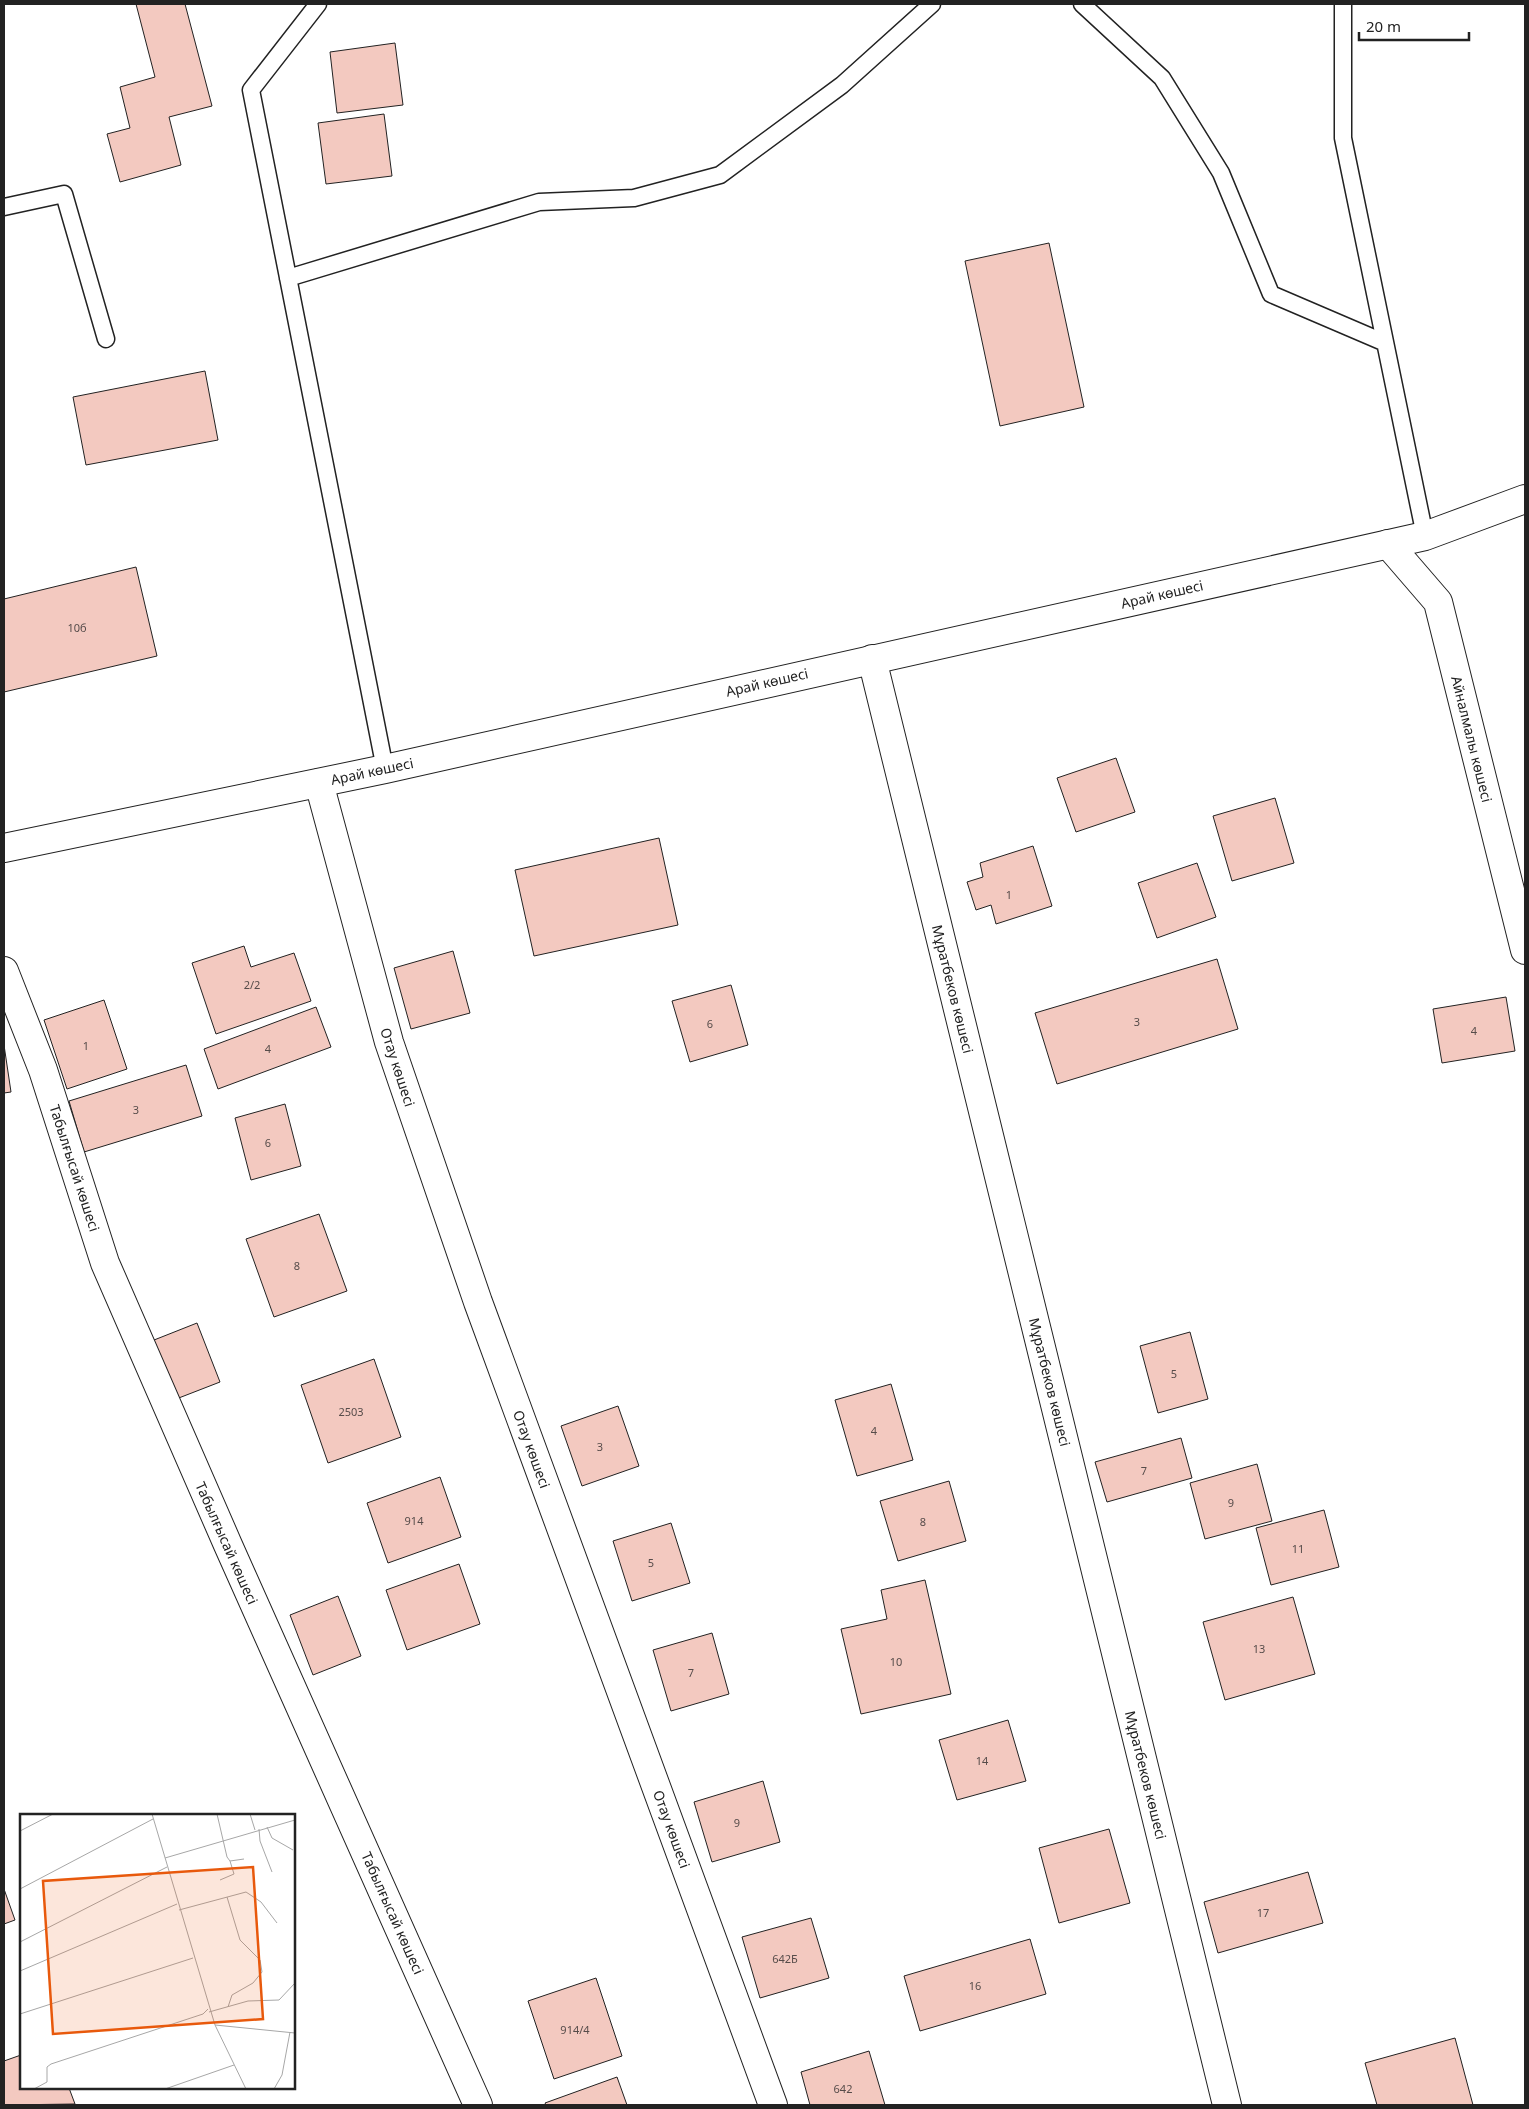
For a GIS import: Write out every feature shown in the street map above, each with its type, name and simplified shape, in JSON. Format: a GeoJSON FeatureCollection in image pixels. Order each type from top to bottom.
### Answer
{"type":"FeatureCollection","features":[{"type":"Feature","properties":{"kind":"street","name":"Арай көшесі"},"geometry":{"type":"LineString","coordinates":[[4,848],[385,769],[872,658],[1424,536],[1525,499]]}},
{"type":"Feature","properties":{"kind":"street","name":"Айналмалы көшесі"},"geometry":{"type":"LineString","coordinates":[[1388,544],[1438,602],[1525,950]]}},
{"type":"Feature","properties":{"kind":"street","name":"Мұратбеков көшесі"},"geometry":{"type":"LineString","coordinates":[[872,658],[1227,2105]]}},
{"type":"Feature","properties":{"kind":"street","name":"Отау көшесі"},"geometry":{"type":"LineString","coordinates":[[319,783],[389,1042],[474,1292],[773,2105]]}},
{"type":"Feature","properties":{"kind":"street","name":"Табылғысай көшесі"},"geometry":{"type":"LineString","coordinates":[[4,970],[43,1070],[105,1263],[232,1554],[478,2105]]}},
{"type":"Feature","properties":{"kind":"lane"},"geometry":{"type":"LineString","coordinates":[[318,4],[251,90],[385,769]]}},
{"type":"Feature","properties":{"kind":"lane"},"geometry":{"type":"LineString","coordinates":[[288,278],[539,202],[634,198],[720,175],[842,85],[932,4]]}},
{"type":"Feature","properties":{"kind":"lane"},"geometry":{"type":"LineString","coordinates":[[1082,4],[1162,78],[1221,174],[1271,294],[1384,342]]}},
{"type":"Feature","properties":{"kind":"lane"},"geometry":{"type":"LineString","coordinates":[[1343,4],[1343,138],[1424,536]]}},
{"type":"Feature","properties":{"kind":"lane"},"geometry":{"type":"LineString","coordinates":[[4,207],[64,194],[106,338]]}},
{"type":"Feature","properties":{"kind":"building"},"geometry":{"type":"Polygon","coordinates":[[[136,4],[185,4],[212,106],[169,117],[181,165],[120,182],[107,134],[130,128],[120,87],[155,77],[136,4]]]}},
{"type":"Feature","properties":{"kind":"building"},"geometry":{"type":"Polygon","coordinates":[[[395,43],[403,105],[337,113],[330,52],[395,43]]]}},
{"type":"Feature","properties":{"kind":"building"},"geometry":{"type":"Polygon","coordinates":[[[384,114],[392,176],[326,184],[318,123],[384,114]]]}},
{"type":"Feature","properties":{"kind":"building"},"geometry":{"type":"Polygon","coordinates":[[[1049,243],[1084,407],[1000,426],[965,261],[1049,243]]]}},
{"type":"Feature","properties":{"kind":"building"},"geometry":{"type":"Polygon","coordinates":[[[205,371],[218,440],[86,465],[73,397],[205,371]]]}},
{"type":"Feature","properties":{"kind":"building"},"geometry":{"type":"Polygon","coordinates":[[[136,567],[157,656],[4,692],[4,599],[136,567]]]}},
{"type":"Feature","properties":{"kind":"building"},"geometry":{"type":"Polygon","coordinates":[[[1116,758],[1135,812],[1076,832],[1057,778],[1116,758]]]}},
{"type":"Feature","properties":{"kind":"building"},"geometry":{"type":"Polygon","coordinates":[[[1275,798],[1294,863],[1232,881],[1213,816],[1275,798]]]}},
{"type":"Feature","properties":{"kind":"building"},"geometry":{"type":"Polygon","coordinates":[[[659,838],[678,925],[534,956],[515,870],[659,838]]]}},
{"type":"Feature","properties":{"kind":"building"},"geometry":{"type":"Polygon","coordinates":[[[1033,846],[1052,906],[996,924],[991,905],[976,910],[967,882],[983,877],[980,863],[1033,846]]]}},
{"type":"Feature","properties":{"kind":"building"},"geometry":{"type":"Polygon","coordinates":[[[1197,863],[1216,917],[1157,938],[1138,883],[1197,863]]]}},
{"type":"Feature","properties":{"kind":"building"},"geometry":{"type":"Polygon","coordinates":[[[244,946],[251,967],[294,953],[311,1001],[216,1034],[192,963],[244,946]]]}},
{"type":"Feature","properties":{"kind":"building"},"geometry":{"type":"Polygon","coordinates":[[[453,951],[470,1013],[411,1029],[394,968],[453,951]]]}},
{"type":"Feature","properties":{"kind":"building"},"geometry":{"type":"Polygon","coordinates":[[[1217,959],[1238,1029],[1057,1084],[1035,1013],[1217,959]]]}},
{"type":"Feature","properties":{"kind":"building"},"geometry":{"type":"Polygon","coordinates":[[[731,985],[748,1045],[690,1062],[672,1001],[731,985]]]}},
{"type":"Feature","properties":{"kind":"building"},"geometry":{"type":"Polygon","coordinates":[[[1506,997],[1515,1051],[1442,1063],[1433,1009],[1506,997]]]}},
{"type":"Feature","properties":{"kind":"building"},"geometry":{"type":"Polygon","coordinates":[[[104,1000],[127,1069],[67,1089],[44,1020],[104,1000]]]}},
{"type":"Feature","properties":{"kind":"building"},"geometry":{"type":"Polygon","coordinates":[[[316,1007],[331,1047],[218,1089],[204,1049],[316,1007]]]}},
{"type":"Feature","properties":{"kind":"building"},"geometry":{"type":"Polygon","coordinates":[[[4,1045],[11,1092],[4,1093],[4,1045]]]}},
{"type":"Feature","properties":{"kind":"building"},"geometry":{"type":"Polygon","coordinates":[[[186,1065],[202,1116],[84,1152],[69,1101],[186,1065]]]}},
{"type":"Feature","properties":{"kind":"building"},"geometry":{"type":"Polygon","coordinates":[[[285,1104],[301,1166],[251,1180],[235,1118],[285,1104]]]}},
{"type":"Feature","properties":{"kind":"building"},"geometry":{"type":"Polygon","coordinates":[[[319,1214],[347,1291],[274,1317],[246,1239],[319,1214]]]}},
{"type":"Feature","properties":{"kind":"building"},"geometry":{"type":"Polygon","coordinates":[[[197,1323],[220,1382],[171,1401],[149,1342],[197,1323]]]}},
{"type":"Feature","properties":{"kind":"building"},"geometry":{"type":"Polygon","coordinates":[[[1190,1332],[1208,1399],[1158,1413],[1140,1346],[1190,1332]]]}},
{"type":"Feature","properties":{"kind":"building"},"geometry":{"type":"Polygon","coordinates":[[[374,1359],[401,1437],[328,1463],[301,1385],[374,1359]]]}},
{"type":"Feature","properties":{"kind":"building"},"geometry":{"type":"Polygon","coordinates":[[[891,1384],[913,1460],[857,1476],[835,1400],[891,1384]]]}},
{"type":"Feature","properties":{"kind":"building"},"geometry":{"type":"Polygon","coordinates":[[[618,1406],[639,1466],[582,1486],[561,1426],[618,1406]]]}},
{"type":"Feature","properties":{"kind":"building"},"geometry":{"type":"Polygon","coordinates":[[[1181,1438],[1192,1478],[1107,1502],[1095,1462],[1181,1438]]]}},
{"type":"Feature","properties":{"kind":"building"},"geometry":{"type":"Polygon","coordinates":[[[1257,1464],[1272,1521],[1205,1539],[1190,1483],[1257,1464]]]}},
{"type":"Feature","properties":{"kind":"building"},"geometry":{"type":"Polygon","coordinates":[[[440,1477],[461,1537],[388,1563],[367,1503],[440,1477]]]}},
{"type":"Feature","properties":{"kind":"building"},"geometry":{"type":"Polygon","coordinates":[[[949,1481],[966,1541],[898,1561],[880,1501],[949,1481]]]}},
{"type":"Feature","properties":{"kind":"building"},"geometry":{"type":"Polygon","coordinates":[[[1324,1510],[1339,1567],[1271,1585],[1256,1528],[1324,1510]]]}},
{"type":"Feature","properties":{"kind":"building"},"geometry":{"type":"Polygon","coordinates":[[[671,1523],[690,1583],[632,1601],[613,1541],[671,1523]]]}},
{"type":"Feature","properties":{"kind":"building"},"geometry":{"type":"Polygon","coordinates":[[[459,1564],[480,1624],[407,1650],[386,1590],[459,1564]]]}},
{"type":"Feature","properties":{"kind":"building"},"geometry":{"type":"Polygon","coordinates":[[[925,1580],[951,1694],[861,1714],[841,1629],[887,1619],[881,1590],[925,1580]]]}},
{"type":"Feature","properties":{"kind":"building"},"geometry":{"type":"Polygon","coordinates":[[[338,1596],[361,1656],[313,1675],[290,1615],[338,1596]]]}},
{"type":"Feature","properties":{"kind":"building"},"geometry":{"type":"Polygon","coordinates":[[[1293,1597],[1315,1674],[1225,1700],[1203,1622],[1293,1597]]]}},
{"type":"Feature","properties":{"kind":"building"},"geometry":{"type":"Polygon","coordinates":[[[712,1633],[729,1694],[671,1711],[653,1650],[712,1633]]]}},
{"type":"Feature","properties":{"kind":"building"},"geometry":{"type":"Polygon","coordinates":[[[1008,1720],[1026,1781],[957,1800],[939,1740],[1008,1720]]]}},
{"type":"Feature","properties":{"kind":"building"},"geometry":{"type":"Polygon","coordinates":[[[763,1781],[780,1842],[712,1862],[694,1802],[763,1781]]]}},
{"type":"Feature","properties":{"kind":"building"},"geometry":{"type":"Polygon","coordinates":[[[1109,1829],[1130,1903],[1059,1923],[1039,1848],[1109,1829]]]}},
{"type":"Feature","properties":{"kind":"building"},"geometry":{"type":"Polygon","coordinates":[[[1308,1872],[1323,1923],[1218,1953],[1204,1902],[1308,1872]]]}},
{"type":"Feature","properties":{"kind":"building"},"geometry":{"type":"Polygon","coordinates":[[[4,1889],[15,1920],[4,1924],[4,1889]]]}},
{"type":"Feature","properties":{"kind":"building"},"geometry":{"type":"Polygon","coordinates":[[[811,1918],[829,1978],[760,1998],[742,1937],[811,1918]]]}},
{"type":"Feature","properties":{"kind":"building"},"geometry":{"type":"Polygon","coordinates":[[[1030,1939],[1046,1994],[920,2031],[904,1976],[1030,1939]]]}},
{"type":"Feature","properties":{"kind":"building"},"geometry":{"type":"Polygon","coordinates":[[[596,1978],[622,2056],[554,2079],[528,2001],[596,1978]]]}},
{"type":"Feature","properties":{"kind":"building"},"geometry":{"type":"Polygon","coordinates":[[[1455,2038],[1473,2105],[1377,2105],[1365,2063],[1455,2038]]]}},
{"type":"Feature","properties":{"kind":"building"},"geometry":{"type":"Polygon","coordinates":[[[869,2051],[885,2105],[810,2105],[801,2072],[869,2051]]]}},
{"type":"Feature","properties":{"kind":"building"},"geometry":{"type":"Polygon","coordinates":[[[20,2055],[20,2089],[69,2089],[75,2104],[4,2105],[4,2061],[20,2055]]]}},
{"type":"Feature","properties":{"kind":"building"},"geometry":{"type":"Polygon","coordinates":[[[617,2077],[627,2105],[546,2105],[545,2103],[617,2077]]]}}]}
